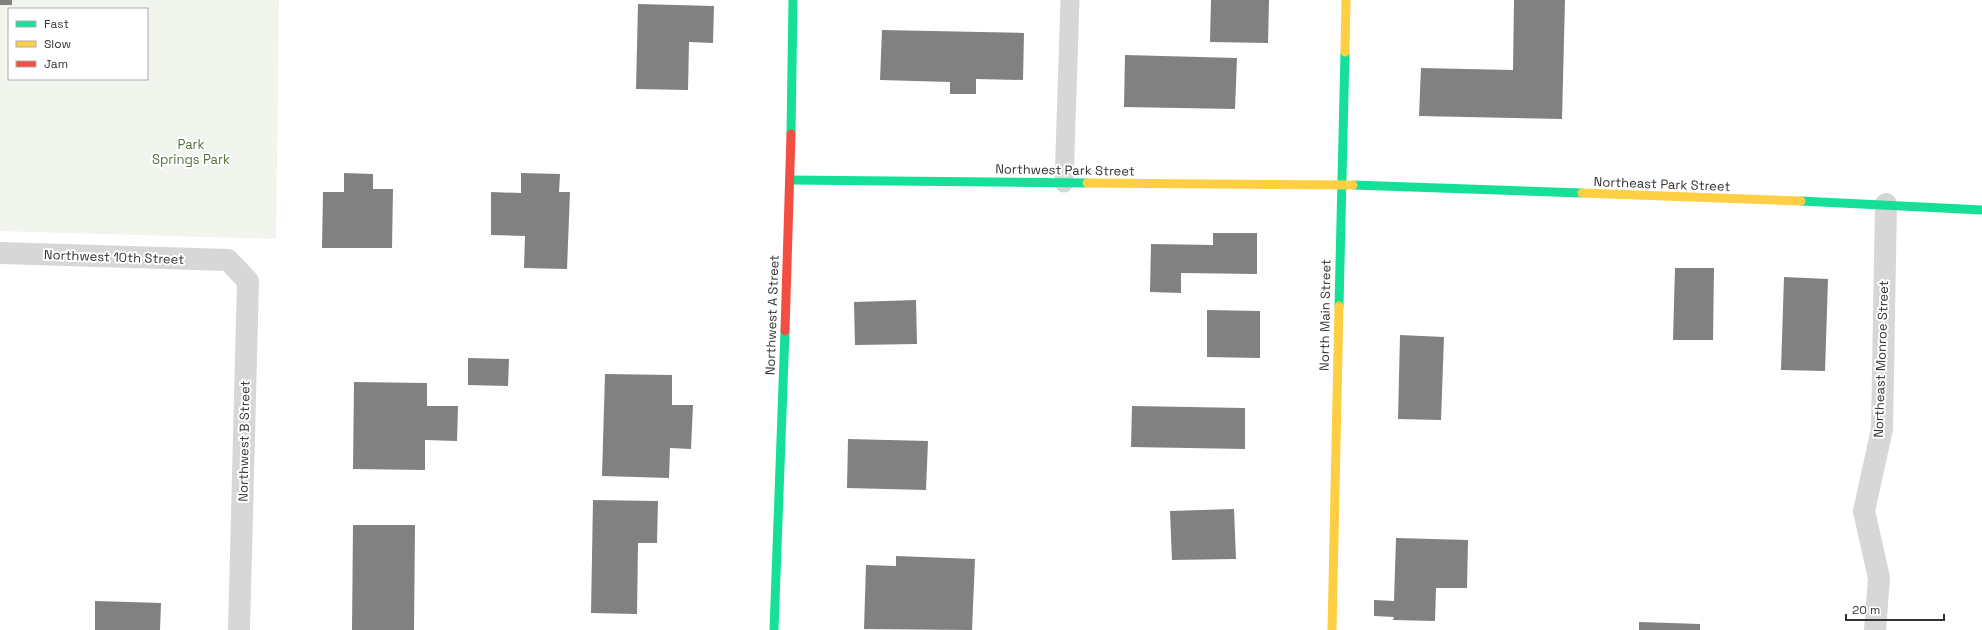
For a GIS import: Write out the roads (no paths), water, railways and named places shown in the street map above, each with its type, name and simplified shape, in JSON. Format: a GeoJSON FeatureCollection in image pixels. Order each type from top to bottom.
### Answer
{"type":"FeatureCollection","features":[{"type":"Feature","properties":{"kind":"street","name":"Northwest A Street"},"geometry":{"type":"LineString","coordinates":[[774,630],[790,180],[792,0]]}},
{"type":"Feature","properties":{"kind":"street","name":"North Main Street"},"geometry":{"type":"LineString","coordinates":[[1332,630],[1346,0]]}},
{"type":"Feature","properties":{"kind":"street","name":"Northwest Park Street"},"geometry":{"type":"LineString","coordinates":[[790,180],[1341,185]]}},
{"type":"Feature","properties":{"kind":"street","name":"Northeast Park Street"},"geometry":{"type":"LineString","coordinates":[[1341,185],[1886,204],[1982,210]]}},
{"type":"Feature","properties":{"kind":"street","name":"Northeast Monroe Street"},"geometry":{"type":"LineString","coordinates":[[1875,630],[1878,578],[1864,511],[1882,429],[1886,204]]}},
{"type":"Feature","properties":{"kind":"street","name":"Northwest 10th Street"},"geometry":{"type":"LineString","coordinates":[[0,254],[228,260]]}},
{"type":"Feature","properties":{"kind":"street","name":"Northwest B Street"},"geometry":{"type":"LineString","coordinates":[[228,260],[248,281],[239,630]]}},
{"type":"Feature","properties":{"kind":"lane"},"geometry":{"type":"LineString","coordinates":[[1064,182],[1070,0]]}},
{"type":"Feature","properties":{"kind":"park label","name":"Park Springs Park"},"geometry":{"type":"Point","coordinates":[191,152]}}]}
